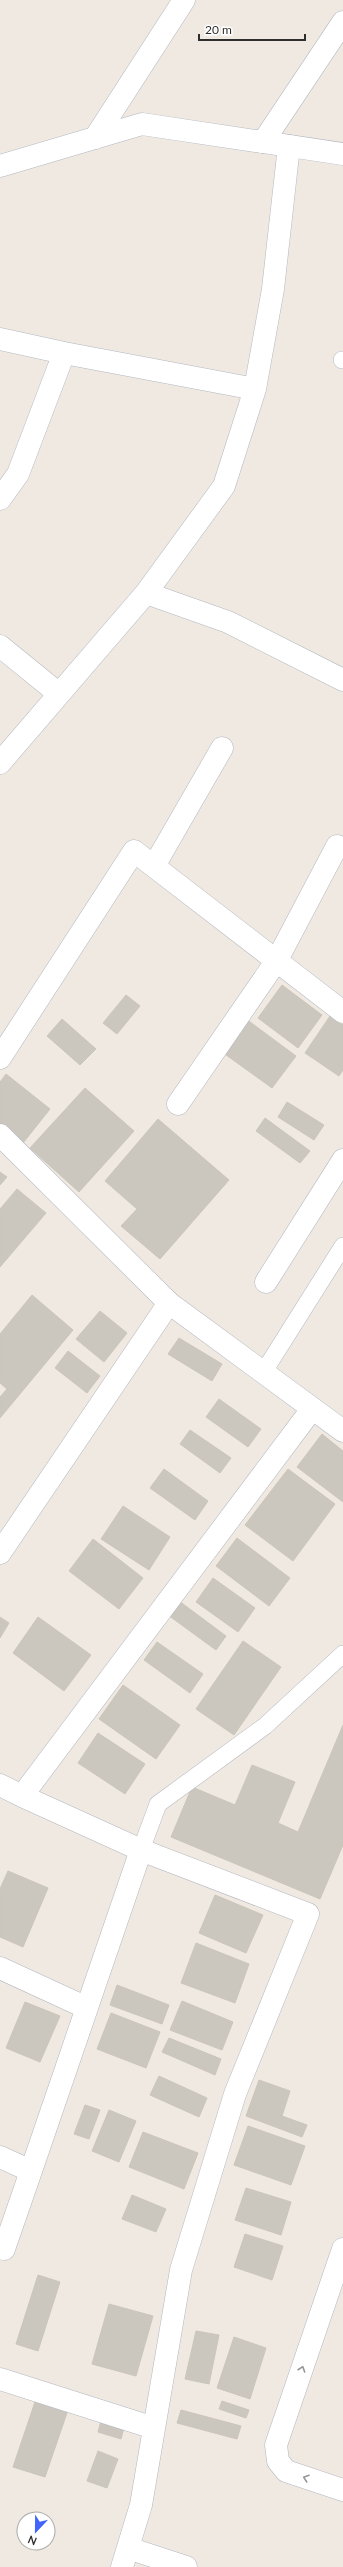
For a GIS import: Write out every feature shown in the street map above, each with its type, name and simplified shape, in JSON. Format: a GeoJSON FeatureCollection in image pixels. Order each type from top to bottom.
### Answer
{"type":"FeatureCollection","features":[{"type":"Feature","properties":{"kind":"street"},"geometry":{"type":"LineString","coordinates":[[95,138],[184,0]]}},
{"type":"Feature","properties":{"kind":"street"},"geometry":{"type":"LineString","coordinates":[[263,142],[343,22]]}},
{"type":"Feature","properties":{"kind":"street"},"geometry":{"type":"LineString","coordinates":[[0,166],[142,124],[343,154]]}},
{"type":"Feature","properties":{"kind":"street"},"geometry":{"type":"LineString","coordinates":[[0,763],[146,593],[224,486],[255,389],[273,289],[289,146]]}},
{"type":"Feature","properties":{"kind":"street"},"geometry":{"type":"LineString","coordinates":[[0,339],[64,353],[255,389]]}},
{"type":"Feature","properties":{"kind":"street"},"geometry":{"type":"LineString","coordinates":[[0,499],[18,474],[64,353]]}},
{"type":"Feature","properties":{"kind":"street"},"geometry":{"type":"LineString","coordinates":[[146,593],[228,622],[343,680]]}},
{"type":"Feature","properties":{"kind":"street"},"geometry":{"type":"LineString","coordinates":[[0,646],[60,694]]}},
{"type":"Feature","properties":{"kind":"street"},"geometry":{"type":"LineString","coordinates":[[154,866],[222,748]]}},
{"type":"Feature","properties":{"kind":"street"},"geometry":{"type":"LineString","coordinates":[[178,1104],[276,960],[337,846]]}},
{"type":"Feature","properties":{"kind":"street"},"geometry":{"type":"LineString","coordinates":[[0,1058],[134,851],[343,1012]]}},
{"type":"Feature","properties":{"kind":"street"},"geometry":{"type":"LineString","coordinates":[[0,1135],[169,1303],[343,1431]]}},
{"type":"Feature","properties":{"kind":"street"},"geometry":{"type":"LineString","coordinates":[[266,1282],[343,1160]]}},
{"type":"Feature","properties":{"kind":"street"},"geometry":{"type":"LineString","coordinates":[[0,1553],[169,1303]]}},
{"type":"Feature","properties":{"kind":"street"},"geometry":{"type":"LineString","coordinates":[[22,1796],[312,1409]]}},
{"type":"Feature","properties":{"kind":"street"},"geometry":{"type":"LineString","coordinates":[[0,1785],[141,1850],[308,1914],[235,2094],[184,2263],[141,2505],[125,2557],[186,2567]]}},
{"type":"Feature","properties":{"kind":"street"},"geometry":{"type":"LineString","coordinates":[[4,2249],[141,1850]]}},
{"type":"Feature","properties":{"kind":"street"},"geometry":{"type":"LineString","coordinates":[[0,1968],[88,2008]]}},
{"type":"Feature","properties":{"kind":"street"},"geometry":{"type":"LineString","coordinates":[[0,2157],[32,2171]]}},
{"type":"Feature","properties":{"kind":"street"},"geometry":{"type":"LineString","coordinates":[[343,2249],[276,2445],[278,2461],[286,2471],[343,2490]]}},
{"type":"Feature","properties":{"kind":"street"},"geometry":{"type":"LineString","coordinates":[[0,2379],[154,2428]]}},
{"type":"Feature","properties":{"kind":"lane"},"geometry":{"type":"LineString","coordinates":[[263,1373],[343,1246]]}},
{"type":"Feature","properties":{"kind":"lane"},"geometry":{"type":"LineString","coordinates":[[141,1850],[158,1804],[265,1726],[343,1654]]}},
{"type":"Feature","properties":{"kind":"building"},"geometry":{"type":"Polygon","coordinates":[[[282,985],[322,1015],[298,1048],[258,1018],[282,985]]]}},
{"type":"Feature","properties":{"kind":"building"},"geometry":{"type":"Polygon","coordinates":[[[126,995],[140,1006],[117,1034],[103,1023],[126,995]]]}},
{"type":"Feature","properties":{"kind":"building"},"geometry":{"type":"Polygon","coordinates":[[[330,1016],[343,1025],[343,1070],[339,1076],[305,1053],[330,1016]]]}},
{"type":"Feature","properties":{"kind":"building"},"geometry":{"type":"Polygon","coordinates":[[[62,1019],[96,1049],[80,1065],[47,1036],[62,1019]]]}},
{"type":"Feature","properties":{"kind":"building"},"geometry":{"type":"Polygon","coordinates":[[[246,1019],[296,1056],[272,1088],[222,1052],[246,1019]]]}},
{"type":"Feature","properties":{"kind":"building"},"geometry":{"type":"Polygon","coordinates":[[[6,1074],[50,1109],[23,1143],[0,1124],[0,1082],[6,1074]]]}},
{"type":"Feature","properties":{"kind":"building"},"geometry":{"type":"Polygon","coordinates":[[[85,1088],[134,1131],[79,1192],[30,1148],[85,1088]]]}},
{"type":"Feature","properties":{"kind":"building"},"geometry":{"type":"Polygon","coordinates":[[[287,1102],[324,1125],[314,1140],[278,1117],[287,1102]]]}},
{"type":"Feature","properties":{"kind":"building"},"geometry":{"type":"Polygon","coordinates":[[[265,1118],[310,1151],[300,1163],[256,1131],[265,1118]]]}},
{"type":"Feature","properties":{"kind":"building"},"geometry":{"type":"Polygon","coordinates":[[[158,1119],[229,1180],[160,1259],[121,1226],[137,1209],[105,1181],[158,1119]]]}},
{"type":"Feature","properties":{"kind":"building"},"geometry":{"type":"Polygon","coordinates":[[[0,1172],[7,1177],[0,1185],[0,1172]]]}},
{"type":"Feature","properties":{"kind":"building"},"geometry":{"type":"Polygon","coordinates":[[[17,1189],[46,1213],[0,1267],[0,1209],[17,1189]]]}},
{"type":"Feature","properties":{"kind":"building"},"geometry":{"type":"Polygon","coordinates":[[[32,1295],[73,1330],[0,1418],[0,1397],[7,1389],[0,1383],[0,1334],[32,1295]]]}},
{"type":"Feature","properties":{"kind":"building"},"geometry":{"type":"Polygon","coordinates":[[[100,1311],[127,1333],[104,1362],[76,1339],[100,1311]]]}},
{"type":"Feature","properties":{"kind":"building"},"geometry":{"type":"Polygon","coordinates":[[[179,1338],[222,1364],[212,1381],[168,1354],[179,1338]]]}},
{"type":"Feature","properties":{"kind":"building"},"geometry":{"type":"Polygon","coordinates":[[[68,1351],[100,1376],[87,1393],[55,1368],[68,1351]]]}},
{"type":"Feature","properties":{"kind":"building"},"geometry":{"type":"Polygon","coordinates":[[[219,1399],[261,1429],[248,1447],[206,1417],[219,1399]]]}},
{"type":"Feature","properties":{"kind":"building"},"geometry":{"type":"Polygon","coordinates":[[[190,1430],[231,1458],[220,1473],[180,1444],[190,1430]]]}},
{"type":"Feature","properties":{"kind":"building"},"geometry":{"type":"Polygon","coordinates":[[[322,1434],[343,1451],[343,1502],[297,1467],[322,1434]]]}},
{"type":"Feature","properties":{"kind":"building"},"geometry":{"type":"Polygon","coordinates":[[[164,1469],[208,1501],[195,1520],[150,1488],[164,1469]]]}},
{"type":"Feature","properties":{"kind":"building"},"geometry":{"type":"Polygon","coordinates":[[[288,1469],[335,1504],[293,1561],[245,1525],[288,1469]]]}},
{"type":"Feature","properties":{"kind":"building"},"geometry":{"type":"Polygon","coordinates":[[[123,1506],[170,1537],[149,1570],[101,1539],[123,1506]]]}},
{"type":"Feature","properties":{"kind":"building"},"geometry":{"type":"Polygon","coordinates":[[[237,1538],[290,1578],[269,1606],[216,1566],[237,1538]]]}},
{"type":"Feature","properties":{"kind":"building"},"geometry":{"type":"Polygon","coordinates":[[[93,1539],[143,1578],[119,1609],[69,1571],[93,1539]]]}},
{"type":"Feature","properties":{"kind":"building"},"geometry":{"type":"Polygon","coordinates":[[[213,1578],[255,1608],[238,1632],[196,1602],[213,1578]]]}},
{"type":"Feature","properties":{"kind":"building"},"geometry":{"type":"Polygon","coordinates":[[[179,1601],[226,1636],[216,1650],[168,1615],[179,1601]]]}},
{"type":"Feature","properties":{"kind":"building"},"geometry":{"type":"Polygon","coordinates":[[[0,1617],[9,1623],[0,1638],[0,1617]]]}},
{"type":"Feature","properties":{"kind":"building"},"geometry":{"type":"Polygon","coordinates":[[[38,1617],[91,1655],[64,1691],[13,1653],[38,1617]]]}},
{"type":"Feature","properties":{"kind":"building"},"geometry":{"type":"Polygon","coordinates":[[[243,1641],[281,1667],[234,1735],[196,1709],[243,1641]]]}},
{"type":"Feature","properties":{"kind":"building"},"geometry":{"type":"Polygon","coordinates":[[[157,1642],[203,1674],[190,1693],[144,1660],[157,1642]]]}},
{"type":"Feature","properties":{"kind":"building"},"geometry":{"type":"Polygon","coordinates":[[[123,1685],[180,1725],[156,1759],[99,1719],[123,1685]]]}},
{"type":"Feature","properties":{"kind":"building"},"geometry":{"type":"Polygon","coordinates":[[[343,1725],[343,1845],[320,1899],[171,1837],[192,1787],[235,1805],[252,1765],[295,1782],[278,1823],[298,1832],[343,1725]]]}},
{"type":"Feature","properties":{"kind":"building"},"geometry":{"type":"Polygon","coordinates":[[[98,1733],[145,1764],[125,1794],[78,1763],[98,1733]]]}},
{"type":"Feature","properties":{"kind":"building"},"geometry":{"type":"Polygon","coordinates":[[[8,1871],[48,1888],[23,1947],[0,1937],[0,1889],[8,1871]]]}},
{"type":"Feature","properties":{"kind":"building"},"geometry":{"type":"Polygon","coordinates":[[[215,1895],[263,1915],[246,1953],[199,1933],[215,1895]]]}},
{"type":"Feature","properties":{"kind":"building"},"geometry":{"type":"Polygon","coordinates":[[[196,1943],[249,1964],[235,2003],[181,1983],[196,1943]]]}},
{"type":"Feature","properties":{"kind":"building"},"geometry":{"type":"Polygon","coordinates":[[[117,1985],[169,2005],[162,2024],[110,2005],[117,1985]]]}},
{"type":"Feature","properties":{"kind":"building"},"geometry":{"type":"Polygon","coordinates":[[[182,2001],[233,2022],[222,2050],[170,2030],[182,2001]]]}},
{"type":"Feature","properties":{"kind":"building"},"geometry":{"type":"Polygon","coordinates":[[[25,2002],[60,2016],[40,2062],[6,2048],[25,2002]]]}},
{"type":"Feature","properties":{"kind":"building"},"geometry":{"type":"Polygon","coordinates":[[[111,2013],[160,2032],[146,2068],[97,2049],[111,2013]]]}},
{"type":"Feature","properties":{"kind":"building"},"geometry":{"type":"Polygon","coordinates":[[[169,2038],[221,2059],[215,2075],[162,2052],[169,2038]]]}},
{"type":"Feature","properties":{"kind":"building"},"geometry":{"type":"Polygon","coordinates":[[[159,2076],[207,2098],[199,2117],[150,2095],[159,2076]]]}},
{"type":"Feature","properties":{"kind":"building"},"geometry":{"type":"Polygon","coordinates":[[[259,2080],[290,2091],[282,2116],[307,2125],[302,2137],[246,2116],[259,2080]]]}},
{"type":"Feature","properties":{"kind":"building"},"geometry":{"type":"Polygon","coordinates":[[[85,2105],[100,2110],[89,2139],[74,2134],[85,2105]]]}},
{"type":"Feature","properties":{"kind":"building"},"geometry":{"type":"Polygon","coordinates":[[[109,2110],[136,2121],[119,2162],[92,2151],[109,2110]]]}},
{"type":"Feature","properties":{"kind":"building"},"geometry":{"type":"Polygon","coordinates":[[[248,2126],[305,2146],[291,2185],[234,2165],[248,2126]]]}},
{"type":"Feature","properties":{"kind":"building"},"geometry":{"type":"Polygon","coordinates":[[[143,2132],[198,2153],[184,2189],[129,2167],[143,2132]]]}},
{"type":"Feature","properties":{"kind":"building"},"geometry":{"type":"Polygon","coordinates":[[[246,2188],[291,2202],[281,2235],[235,2220],[246,2188]]]}},
{"type":"Feature","properties":{"kind":"building"},"geometry":{"type":"Polygon","coordinates":[[[132,2195],[166,2209],[156,2232],[122,2219],[132,2195]]]}},
{"type":"Feature","properties":{"kind":"building"},"geometry":{"type":"Polygon","coordinates":[[[245,2234],[283,2246],[272,2280],[234,2267],[245,2234]]]}},
{"type":"Feature","properties":{"kind":"building"},"geometry":{"type":"Polygon","coordinates":[[[38,2275],[60,2282],[38,2351],[16,2344],[38,2275]]]}},
{"type":"Feature","properties":{"kind":"building"},"geometry":{"type":"Polygon","coordinates":[[[109,2304],[153,2316],[136,2376],[92,2364],[109,2304]]]}},
{"type":"Feature","properties":{"kind":"building"},"geometry":{"type":"Polygon","coordinates":[[[196,2331],[219,2335],[209,2384],[185,2379],[196,2331]]]}},
{"type":"Feature","properties":{"kind":"building"},"geometry":{"type":"Polygon","coordinates":[[[234,2337],[266,2348],[250,2399],[217,2388],[234,2337]]]}},
{"type":"Feature","properties":{"kind":"building"},"geometry":{"type":"Polygon","coordinates":[[[36,2399],[68,2410],[45,2477],[13,2467],[36,2399]]]}},
{"type":"Feature","properties":{"kind":"building"},"geometry":{"type":"Polygon","coordinates":[[[222,2401],[249,2410],[246,2418],[219,2409],[222,2401]]]}},
{"type":"Feature","properties":{"kind":"building"},"geometry":{"type":"Polygon","coordinates":[[[181,2410],[241,2426],[237,2439],[177,2423],[181,2410]]]}},
{"type":"Feature","properties":{"kind":"building"},"geometry":{"type":"Polygon","coordinates":[[[102,2417],[125,2424],[121,2439],[98,2432],[102,2417]]]}},
{"type":"Feature","properties":{"kind":"building"},"geometry":{"type":"Polygon","coordinates":[[[98,2451],[118,2459],[107,2488],[87,2481],[98,2451]]]}}]}
